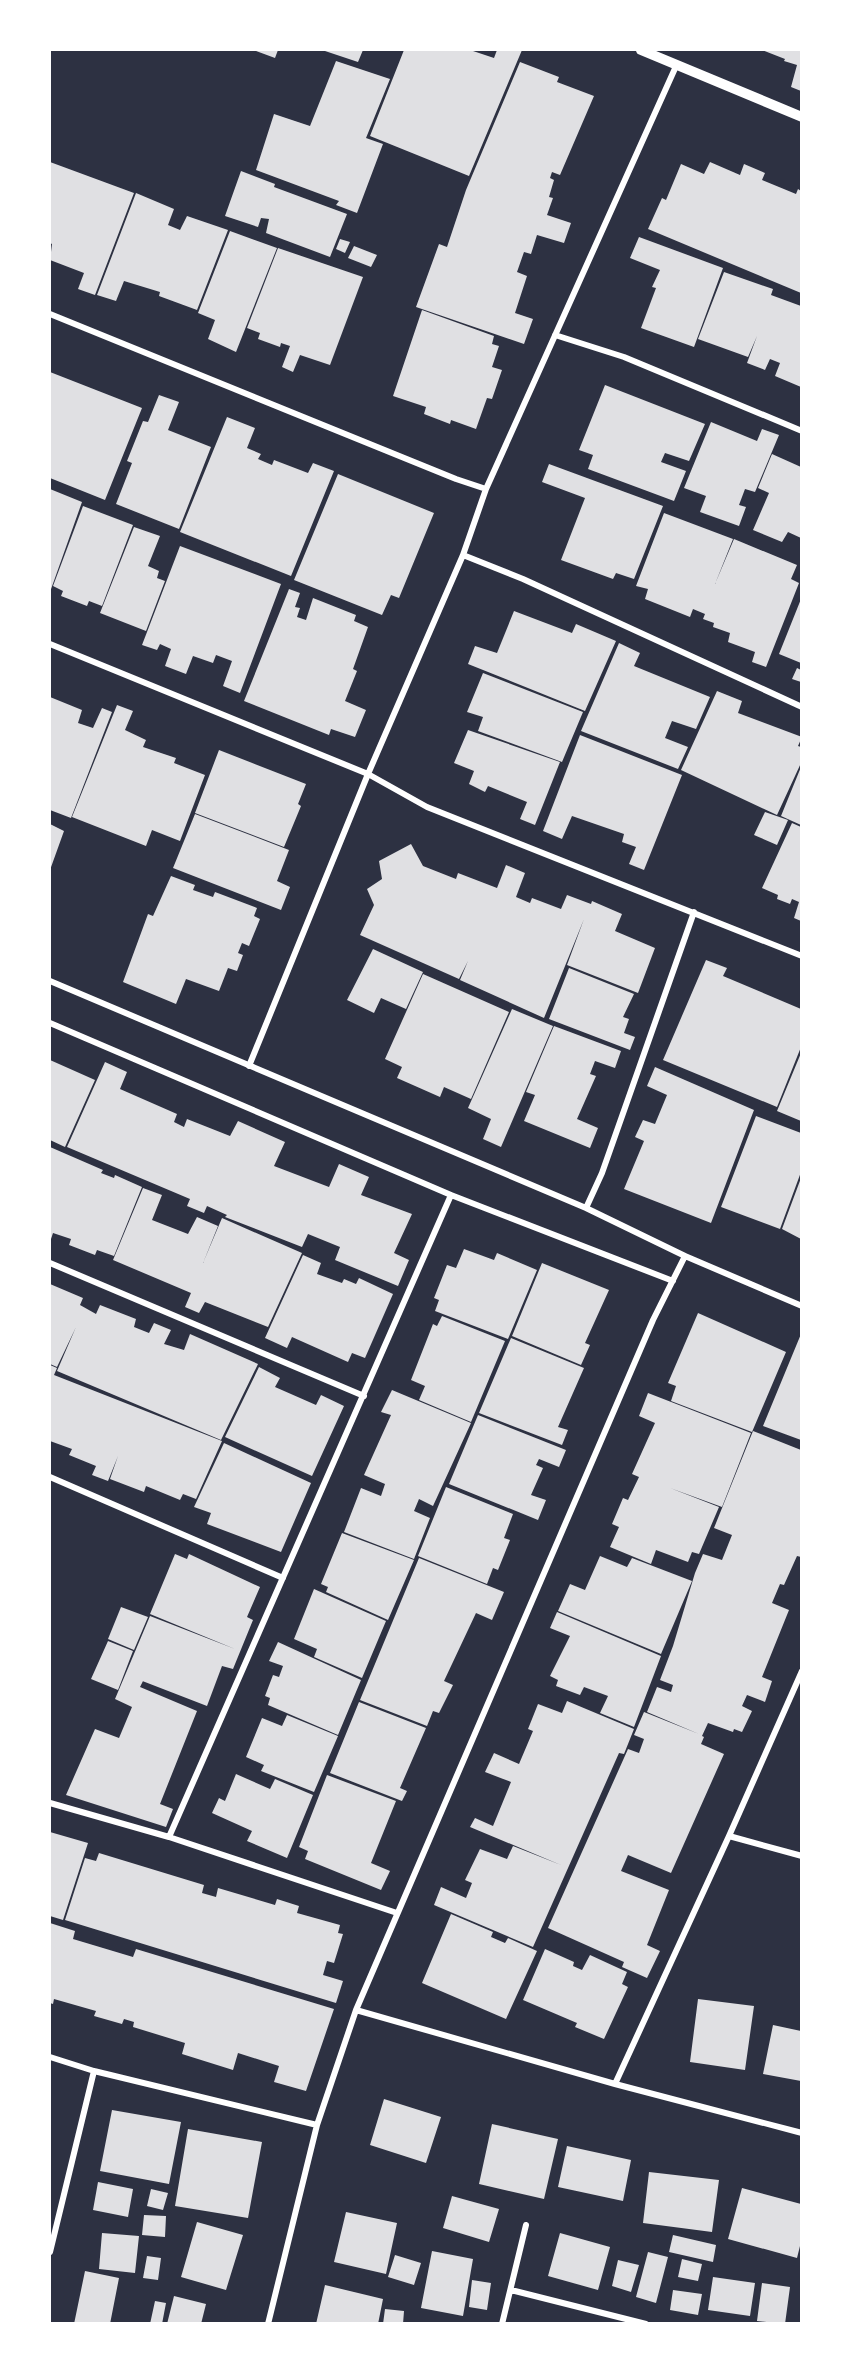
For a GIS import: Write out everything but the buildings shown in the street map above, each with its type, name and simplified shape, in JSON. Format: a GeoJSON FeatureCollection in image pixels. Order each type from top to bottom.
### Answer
{"type":"FeatureCollection","features":[{"type":"Feature","properties":{"kind":"street"},"geometry":{"type":"LineString","coordinates":[[641,50],[677,63],[801,117]]}},
{"type":"Feature","properties":{"kind":"street"},"geometry":{"type":"LineString","coordinates":[[249,1066],[368,774],[463,555],[486,489],[677,63]]}},
{"type":"Feature","properties":{"kind":"street"},"geometry":{"type":"LineString","coordinates":[[50,314],[445,475],[486,489]]}},
{"type":"Feature","properties":{"kind":"street"},"geometry":{"type":"LineString","coordinates":[[555,335],[624,357],[801,431]]}},
{"type":"Feature","properties":{"kind":"street"},"geometry":{"type":"LineString","coordinates":[[463,555],[523,579],[801,706]]}},
{"type":"Feature","properties":{"kind":"street"},"geometry":{"type":"LineString","coordinates":[[50,644],[368,774],[427,807],[801,956]]}},
{"type":"Feature","properties":{"kind":"street"},"geometry":{"type":"LineString","coordinates":[[586,1208],[602,1173],[694,912]]}},
{"type":"Feature","properties":{"kind":"street"},"geometry":{"type":"LineString","coordinates":[[50,981],[586,1208],[685,1256],[801,1306]]}},
{"type":"Feature","properties":{"kind":"street"},"geometry":{"type":"LineString","coordinates":[[50,1023],[451,1195],[674,1281]]}},
{"type":"Feature","properties":{"kind":"street"},"geometry":{"type":"LineString","coordinates":[[169,1837],[451,1195]]}},
{"type":"Feature","properties":{"kind":"street"},"geometry":{"type":"LineString","coordinates":[[268,2324],[317,2126],[356,2010],[653,1320],[685,1256]]}},
{"type":"Feature","properties":{"kind":"street"},"geometry":{"type":"LineString","coordinates":[[50,1263],[364,1396]]}},
{"type":"Feature","properties":{"kind":"street"},"geometry":{"type":"LineString","coordinates":[[50,1477],[284,1578]]}},
{"type":"Feature","properties":{"kind":"street"},"geometry":{"type":"LineString","coordinates":[[615,2084],[729,1836],[801,1671]]}},
{"type":"Feature","properties":{"kind":"street"},"geometry":{"type":"LineString","coordinates":[[50,1803],[169,1837],[397,1912]]}},
{"type":"Feature","properties":{"kind":"street"},"geometry":{"type":"LineString","coordinates":[[729,1836],[801,1856]]}},
{"type":"Feature","properties":{"kind":"street"},"geometry":{"type":"LineString","coordinates":[[356,2010],[615,2084],[801,2133]]}},
{"type":"Feature","properties":{"kind":"street"},"geometry":{"type":"LineString","coordinates":[[50,2057],[94,2071],[317,2126]]}},
{"type":"Feature","properties":{"kind":"street"},"geometry":{"type":"LineString","coordinates":[[50,2252],[94,2071]]}},
{"type":"Feature","properties":{"kind":"street"},"geometry":{"type":"LineString","coordinates":[[502,2324],[526,2225]]}},
{"type":"Feature","properties":{"kind":"street"},"geometry":{"type":"LineString","coordinates":[[511,2290],[646,2324]]}}]}
